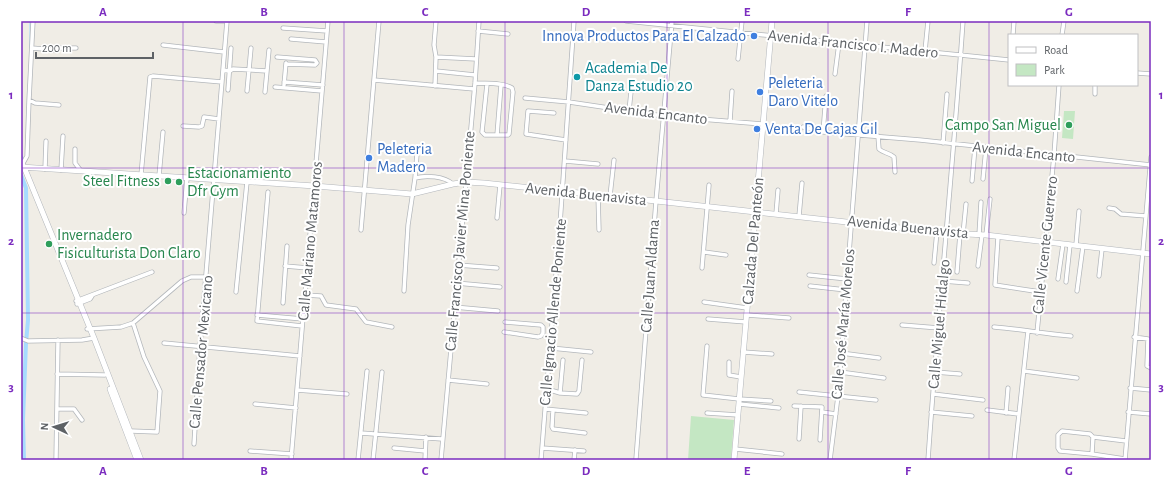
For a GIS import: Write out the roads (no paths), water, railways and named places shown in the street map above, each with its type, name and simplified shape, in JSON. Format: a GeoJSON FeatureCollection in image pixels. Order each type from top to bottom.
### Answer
{"type":"FeatureCollection","features":[{"type":"Feature","properties":{"kind":"main road","name":"Calzada Del Panteón"},"geometry":{"type":"LineString","coordinates":[[734,460],[772,21]]}},
{"type":"Feature","properties":{"kind":"main road","name":"Avenida Buenavista"},"geometry":{"type":"LineString","coordinates":[[22,166],[45,169],[315,186],[412,194],[466,182],[852,221],[947,233],[982,235],[1151,254]]}},
{"type":"Feature","properties":{"kind":"main road"},"geometry":{"type":"LineString","coordinates":[[22,166],[141,460]]}},
{"type":"Feature","properties":{"kind":"main road"},"geometry":{"type":"LineString","coordinates":[[93,339],[137,460]]}},
{"type":"Feature","properties":{"kind":"street"},"geometry":{"type":"LineString","coordinates":[[22,166],[27,156],[33,21]]}},
{"type":"Feature","properties":{"kind":"street"},"geometry":{"type":"LineString","coordinates":[[216,21],[227,21]]}},
{"type":"Feature","properties":{"kind":"street","name":"Calle Pensador Mexicano"},"geometry":{"type":"LineString","coordinates":[[194,444],[200,346],[227,21]]}},
{"type":"Feature","properties":{"kind":"street","name":"Calle Mariano Matamoros"},"geometry":{"type":"LineString","coordinates":[[291,460],[328,21]]}},
{"type":"Feature","properties":{"kind":"street"},"geometry":{"type":"LineString","coordinates":[[361,230],[379,21]]}},
{"type":"Feature","properties":{"kind":"street"},"geometry":{"type":"LineString","coordinates":[[435,86],[436,57],[434,45],[436,21]]}},
{"type":"Feature","properties":{"kind":"street","name":"Calle Francisco Javier Mina Poniente"},"geometry":{"type":"LineString","coordinates":[[440,460],[466,182],[479,21]]}},
{"type":"Feature","properties":{"kind":"street","name":"Calle Ignacio Allende Poniente"},"geometry":{"type":"LineString","coordinates":[[541,460],[563,192],[574,21]]}},
{"type":"Feature","properties":{"kind":"street","name":"Avenida Francisco I. Madero"},"geometry":{"type":"LineString","coordinates":[[626,21],[672,23],[740,33],[1008,60]]}},
{"type":"Feature","properties":{"kind":"street"},"geometry":{"type":"LineString","coordinates":[[738,59],[742,21]]}},
{"type":"Feature","properties":{"kind":"street","name":"Calle José María Morelos"},"geometry":{"type":"LineString","coordinates":[[830,460],[838,396],[867,21]]}},
{"type":"Feature","properties":{"kind":"street"},"geometry":{"type":"LineString","coordinates":[[924,52],[928,21]]}},
{"type":"Feature","properties":{"kind":"street","name":"Calle Miguel Hidalgo"},"geometry":{"type":"LineString","coordinates":[[928,460],[964,21]]}},
{"type":"Feature","properties":{"kind":"street"},"geometry":{"type":"LineString","coordinates":[[1013,34],[1014,21]]}},
{"type":"Feature","properties":{"kind":"street"},"geometry":{"type":"LineString","coordinates":[[1062,34],[1064,21]]}},
{"type":"Feature","properties":{"kind":"street","name":"Calle Juan Aldama"},"geometry":{"type":"LineString","coordinates":[[636,459],[663,116],[672,23]]}},
{"type":"Feature","properties":{"kind":"street"},"geometry":{"type":"LineString","coordinates":[[283,28],[327,31]]}},
{"type":"Feature","properties":{"kind":"street"},"geometry":{"type":"LineString","coordinates":[[478,31],[508,34]]}},
{"type":"Feature","properties":{"kind":"street"},"geometry":{"type":"LineString","coordinates":[[291,39],[326,42]]}},
{"type":"Feature","properties":{"kind":"street"},"geometry":{"type":"LineString","coordinates":[[835,74],[838,43]]}},
{"type":"Feature","properties":{"kind":"street"},"geometry":{"type":"LineString","coordinates":[[163,45],[224,52]]}},
{"type":"Feature","properties":{"kind":"street"},"geometry":{"type":"LineString","coordinates":[[32,48],[54,50],[61,48],[76,48]]}},
{"type":"Feature","properties":{"kind":"street"},"geometry":{"type":"LineString","coordinates":[[228,90],[231,68],[231,48]]}},
{"type":"Feature","properties":{"kind":"street"},"geometry":{"type":"LineString","coordinates":[[247,91],[251,48]]}},
{"type":"Feature","properties":{"kind":"street"},"geometry":{"type":"LineString","coordinates":[[265,92],[269,50]]}},
{"type":"Feature","properties":{"kind":"street"},"geometry":{"type":"LineString","coordinates":[[277,57],[315,60],[317,63],[315,65],[286,64]]}},
{"type":"Feature","properties":{"kind":"street"},"geometry":{"type":"LineString","coordinates":[[436,57],[476,59]]}},
{"type":"Feature","properties":{"kind":"street"},"geometry":{"type":"LineString","coordinates":[[284,88],[286,58]]}},
{"type":"Feature","properties":{"kind":"street"},"geometry":{"type":"LineString","coordinates":[[300,59],[300,64]]}},
{"type":"Feature","properties":{"kind":"street"},"geometry":{"type":"LineString","coordinates":[[223,65],[231,68],[267,71]]}},
{"type":"Feature","properties":{"kind":"street"},"geometry":{"type":"LineString","coordinates":[[223,70],[231,68]]}},
{"type":"Feature","properties":{"kind":"street"},"geometry":{"type":"LineString","coordinates":[[436,71],[475,75]]}},
{"type":"Feature","properties":{"kind":"street"},"geometry":{"type":"LineString","coordinates":[[1138,73],[1151,74]]}},
{"type":"Feature","properties":{"kind":"street"},"geometry":{"type":"LineString","coordinates":[[141,175],[150,77],[153,76],[222,82]]}},
{"type":"Feature","properties":{"kind":"street"},"geometry":{"type":"LineString","coordinates":[[374,80],[474,89]]}},
{"type":"Feature","properties":{"kind":"street"},"geometry":{"type":"LineString","coordinates":[[284,82],[323,85]]}},
{"type":"Feature","properties":{"kind":"street"},"geometry":{"type":"LineString","coordinates":[[630,111],[632,82]]}},
{"type":"Feature","properties":{"kind":"street"},"geometry":{"type":"LineString","coordinates":[[474,83],[501,85],[509,86],[512,88],[513,92],[509,134],[506,136],[485,135],[482,132],[487,84]]}},
{"type":"Feature","properties":{"kind":"street"},"geometry":{"type":"LineString","coordinates":[[299,84],[299,89]]}},
{"type":"Feature","properties":{"kind":"street"},"geometry":{"type":"LineString","coordinates":[[313,90],[314,85]]}},
{"type":"Feature","properties":{"kind":"street"},"geometry":{"type":"LineString","coordinates":[[496,136],[501,85]]}},
{"type":"Feature","properties":{"kind":"street","name":"Calle Vicente Guerrero"},"geometry":{"type":"LineString","coordinates":[[1037,333],[1059,86]]}},
{"type":"Feature","properties":{"kind":"street"},"geometry":{"type":"LineString","coordinates":[[1095,86],[1095,94]]}},
{"type":"Feature","properties":{"kind":"street"},"geometry":{"type":"LineString","coordinates":[[275,87],[322,91]]}},
{"type":"Feature","properties":{"kind":"street"},"geometry":{"type":"LineString","coordinates":[[730,121],[732,91]]}},
{"type":"Feature","properties":{"kind":"street"},"geometry":{"type":"LineString","coordinates":[[943,143],[947,94]]}},
{"type":"Feature","properties":{"kind":"street"},"geometry":{"type":"LineString","coordinates":[[823,132],[826,96]]}},
{"type":"Feature","properties":{"kind":"street","name":"Avenida Encanto"},"geometry":{"type":"LineString","coordinates":[[526,98],[569,102],[663,116],[762,124]]}},
{"type":"Feature","properties":{"kind":"street"},"geometry":{"type":"LineString","coordinates":[[29,100],[35,104],[59,105]]}},
{"type":"Feature","properties":{"kind":"street"},"geometry":{"type":"LineString","coordinates":[[554,113],[528,111],[526,134],[566,140]]}},
{"type":"Feature","properties":{"kind":"street"},"geometry":{"type":"LineString","coordinates":[[183,126],[202,126],[204,117],[218,119]]}},
{"type":"Feature","properties":{"kind":"street","name":"Avenida Encanto"},"geometry":{"type":"LineString","coordinates":[[803,127],[823,132],[878,136],[1151,165]]}},
{"type":"Feature","properties":{"kind":"street"},"geometry":{"type":"LineString","coordinates":[[158,176],[162,132]]}},
{"type":"Feature","properties":{"kind":"street"},"geometry":{"type":"LineString","coordinates":[[61,170],[63,136]]}},
{"type":"Feature","properties":{"kind":"street"},"geometry":{"type":"LineString","coordinates":[[878,136],[879,149],[882,153],[894,157],[895,172]]}},
{"type":"Feature","properties":{"kind":"street"},"geometry":{"type":"LineString","coordinates":[[45,169],[46,141]]}},
{"type":"Feature","properties":{"kind":"street"},"geometry":{"type":"LineString","coordinates":[[972,181],[975,147]]}},
{"type":"Feature","properties":{"kind":"street"},"geometry":{"type":"LineString","coordinates":[[983,179],[986,148]]}},
{"type":"Feature","properties":{"kind":"street"},"geometry":{"type":"LineString","coordinates":[[75,149],[75,163],[81,171]]}},
{"type":"Feature","properties":{"kind":"street"},"geometry":{"type":"LineString","coordinates":[[404,291],[407,239],[417,154]]}},
{"type":"Feature","properties":{"kind":"street"},"geometry":{"type":"LineString","coordinates":[[1126,441],[1093,437],[1090,434],[1062,431],[1058,435],[1058,448],[1060,451],[1092,454],[1125,460],[1134,337],[1151,157]]}},
{"type":"Feature","properties":{"kind":"street"},"geometry":{"type":"LineString","coordinates":[[610,196],[614,160]]}},
{"type":"Feature","properties":{"kind":"street"},"geometry":{"type":"LineString","coordinates":[[565,161],[598,164]]}},
{"type":"Feature","properties":{"kind":"street"},"geometry":{"type":"LineString","coordinates":[[184,213],[186,178]]}},
{"type":"Feature","properties":{"kind":"street"},"geometry":{"type":"LineString","coordinates":[[415,178],[442,178],[453,184]]}},
{"type":"Feature","properties":{"kind":"street"},"geometry":{"type":"LineString","coordinates":[[236,292],[247,182]]}},
{"type":"Feature","properties":{"kind":"street"},"geometry":{"type":"LineString","coordinates":[[799,216],[802,183]]}},
{"type":"Feature","properties":{"kind":"street"},"geometry":{"type":"LineString","coordinates":[[497,218],[500,185]]}},
{"type":"Feature","properties":{"kind":"street"},"geometry":{"type":"LineString","coordinates":[[702,268],[709,185]]}},
{"type":"Feature","properties":{"kind":"street"},"geometry":{"type":"LineString","coordinates":[[776,214],[778,190]]}},
{"type":"Feature","properties":{"kind":"street"},"geometry":{"type":"LineString","coordinates":[[268,192],[257,320],[258,322],[302,326]]}},
{"type":"Feature","properties":{"kind":"street"},"geometry":{"type":"LineString","coordinates":[[598,195],[598,230]]}},
{"type":"Feature","properties":{"kind":"street"},"geometry":{"type":"LineString","coordinates":[[978,266],[982,235],[990,199]]}},
{"type":"Feature","properties":{"kind":"street"},"geometry":{"type":"LineString","coordinates":[[981,202],[982,235]]}},
{"type":"Feature","properties":{"kind":"street"},"geometry":{"type":"LineString","coordinates":[[957,272],[966,204]]}},
{"type":"Feature","properties":{"kind":"street"},"geometry":{"type":"LineString","coordinates":[[1109,208],[1115,209],[1121,214],[1146,216]]}},
{"type":"Feature","properties":{"kind":"street"},"geometry":{"type":"LineString","coordinates":[[1066,282],[1079,211]]}},
{"type":"Feature","properties":{"kind":"street"},"geometry":{"type":"LineString","coordinates":[[934,263],[937,231]]}},
{"type":"Feature","properties":{"kind":"street"},"geometry":{"type":"LineString","coordinates":[[998,237],[995,285],[1041,292]]}},
{"type":"Feature","properties":{"kind":"street"},"geometry":{"type":"LineString","coordinates":[[1058,279],[1063,244]]}},
{"type":"Feature","properties":{"kind":"street"},"geometry":{"type":"LineString","coordinates":[[283,303],[287,246]]}},
{"type":"Feature","properties":{"kind":"street"},"geometry":{"type":"LineString","coordinates":[[1077,291],[1083,246]]}},
{"type":"Feature","properties":{"kind":"street"},"geometry":{"type":"LineString","coordinates":[[1099,276],[1102,249]]}},
{"type":"Feature","properties":{"kind":"street"},"geometry":{"type":"LineString","coordinates":[[704,252],[726,255]]}},
{"type":"Feature","properties":{"kind":"street"},"geometry":{"type":"LineString","coordinates":[[458,265],[498,268]]}},
{"type":"Feature","properties":{"kind":"street"},"geometry":{"type":"LineString","coordinates":[[285,266],[308,268]]}},
{"type":"Feature","properties":{"kind":"street"},"geometry":{"type":"LineString","coordinates":[[78,302],[90,299],[92,296],[152,272]]}},
{"type":"Feature","properties":{"kind":"street"},"geometry":{"type":"LineString","coordinates":[[809,275],[847,279]]}},
{"type":"Feature","properties":{"kind":"street"},"geometry":{"type":"LineString","coordinates":[[89,329],[121,327],[133,323],[182,280],[191,277],[206,277]]}},
{"type":"Feature","properties":{"kind":"street"},"geometry":{"type":"LineString","coordinates":[[943,281],[968,283]]}},
{"type":"Feature","properties":{"kind":"street"},"geometry":{"type":"LineString","coordinates":[[456,283],[500,287]]}},
{"type":"Feature","properties":{"kind":"street"},"geometry":{"type":"LineString","coordinates":[[810,286],[846,290]]}},
{"type":"Feature","properties":{"kind":"street"},"geometry":{"type":"LineString","coordinates":[[306,295],[321,296],[326,305],[356,309],[368,323],[392,327]]}},
{"type":"Feature","properties":{"kind":"street"},"geometry":{"type":"LineString","coordinates":[[704,302],[748,308]]}},
{"type":"Feature","properties":{"kind":"street"},"geometry":{"type":"LineString","coordinates":[[454,307],[498,311]]}},
{"type":"Feature","properties":{"kind":"street"},"geometry":{"type":"LineString","coordinates":[[257,315],[303,319]]}},
{"type":"Feature","properties":{"kind":"street"},"geometry":{"type":"LineString","coordinates":[[747,315],[789,318]]}},
{"type":"Feature","properties":{"kind":"street"},"geometry":{"type":"LineString","coordinates":[[278,317],[278,324]]}},
{"type":"Feature","properties":{"kind":"street"},"geometry":{"type":"LineString","coordinates":[[708,318],[746,322]]}},
{"type":"Feature","properties":{"kind":"street"},"geometry":{"type":"LineString","coordinates":[[504,332],[538,337],[543,333],[543,327],[541,325],[505,322]]}},
{"type":"Feature","properties":{"kind":"street"},"geometry":{"type":"LineString","coordinates":[[130,431],[158,432],[160,391],[144,358],[133,323]]}},
{"type":"Feature","properties":{"kind":"street"},"geometry":{"type":"LineString","coordinates":[[902,325],[939,328]]}},
{"type":"Feature","properties":{"kind":"street"},"geometry":{"type":"LineString","coordinates":[[994,327],[1071,336]]}},
{"type":"Feature","properties":{"kind":"street","name":"Calle Vicente Guerrero"},"geometry":{"type":"LineString","coordinates":[[1014,460],[1028,331]]}},
{"type":"Feature","properties":{"kind":"street"},"geometry":{"type":"LineString","coordinates":[[543,333],[552,335]]}},
{"type":"Feature","properties":{"kind":"street"},"geometry":{"type":"LineString","coordinates":[[1134,337],[1148,339],[1150,347],[1147,366],[1151,368]]}},
{"type":"Feature","properties":{"kind":"street"},"geometry":{"type":"LineString","coordinates":[[22,339],[28,341],[93,339]]}},
{"type":"Feature","properties":{"kind":"street"},"geometry":{"type":"LineString","coordinates":[[56,460],[58,340]]}},
{"type":"Feature","properties":{"kind":"street"},"geometry":{"type":"LineString","coordinates":[[164,343],[300,356]]}},
{"type":"Feature","properties":{"kind":"street"},"geometry":{"type":"LineString","coordinates":[[707,346],[702,396],[779,408]]}},
{"type":"Feature","properties":{"kind":"street"},"geometry":{"type":"LineString","coordinates":[[551,348],[591,352]]}},
{"type":"Feature","properties":{"kind":"street"},"geometry":{"type":"LineString","coordinates":[[743,352],[772,354]]}},
{"type":"Feature","properties":{"kind":"street"},"geometry":{"type":"LineString","coordinates":[[841,352],[879,358]]}},
{"type":"Feature","properties":{"kind":"street"},"geometry":{"type":"LineString","coordinates":[[560,393],[563,360]]}},
{"type":"Feature","properties":{"kind":"street"},"geometry":{"type":"LineString","coordinates":[[547,389],[560,393],[576,395],[578,393],[582,360]]}},
{"type":"Feature","properties":{"kind":"street"},"geometry":{"type":"LineString","coordinates":[[729,362],[729,374],[741,377]]}},
{"type":"Feature","properties":{"kind":"street"},"geometry":{"type":"LineString","coordinates":[[358,460],[367,371]]}},
{"type":"Feature","properties":{"kind":"street"},"geometry":{"type":"LineString","coordinates":[[1024,371],[1077,378]]}},
{"type":"Feature","properties":{"kind":"street"},"geometry":{"type":"LineString","coordinates":[[373,460],[382,372]]}},
{"type":"Feature","properties":{"kind":"street"},"geometry":{"type":"LineString","coordinates":[[840,372],[884,378]]}},
{"type":"Feature","properties":{"kind":"street"},"geometry":{"type":"LineString","coordinates":[[935,372],[960,374]]}},
{"type":"Feature","properties":{"kind":"street"},"geometry":{"type":"LineString","coordinates":[[58,374],[105,375]]}},
{"type":"Feature","properties":{"kind":"street"},"geometry":{"type":"LineString","coordinates":[[448,380],[488,384]]}},
{"type":"Feature","properties":{"kind":"street"},"geometry":{"type":"LineString","coordinates":[[1006,412],[1008,388]]}},
{"type":"Feature","properties":{"kind":"street"},"geometry":{"type":"LineString","coordinates":[[1130,388],[1151,390]]}},
{"type":"Feature","properties":{"kind":"street"},"geometry":{"type":"LineString","coordinates":[[297,390],[347,394]]}},
{"type":"Feature","properties":{"kind":"street"},"geometry":{"type":"LineString","coordinates":[[799,392],[876,400]]}},
{"type":"Feature","properties":{"kind":"street"},"geometry":{"type":"LineString","coordinates":[[933,394],[983,400]]}},
{"type":"Feature","properties":{"kind":"street"},"geometry":{"type":"LineString","coordinates":[[739,402],[771,401]]}},
{"type":"Feature","properties":{"kind":"street"},"geometry":{"type":"LineString","coordinates":[[255,404],[296,408]]}},
{"type":"Feature","properties":{"kind":"street"},"geometry":{"type":"LineString","coordinates":[[794,406],[820,406],[823,408],[820,440]]}},
{"type":"Feature","properties":{"kind":"street"},"geometry":{"type":"LineString","coordinates":[[799,439],[802,406]]}},
{"type":"Feature","properties":{"kind":"street"},"geometry":{"type":"LineString","coordinates":[[57,409],[74,409],[82,420]]}},
{"type":"Feature","properties":{"kind":"street"},"geometry":{"type":"LineString","coordinates":[[545,409],[586,413]]}},
{"type":"Feature","properties":{"kind":"street"},"geometry":{"type":"LineString","coordinates":[[554,410],[553,429],[585,433]]}},
{"type":"Feature","properties":{"kind":"street"},"geometry":{"type":"LineString","coordinates":[[987,410],[1019,414]]}},
{"type":"Feature","properties":{"kind":"street"},"geometry":{"type":"LineString","coordinates":[[822,412],[836,414]]}},
{"type":"Feature","properties":{"kind":"street"},"geometry":{"type":"LineString","coordinates":[[931,412],[972,416]]}},
{"type":"Feature","properties":{"kind":"street"},"geometry":{"type":"LineString","coordinates":[[1128,412],[1151,414]]}},
{"type":"Feature","properties":{"kind":"street"},"geometry":{"type":"LineString","coordinates":[[707,413],[738,415]]}},
{"type":"Feature","properties":{"kind":"street"},"geometry":{"type":"LineString","coordinates":[[361,433],[442,439]]}},
{"type":"Feature","properties":{"kind":"street"},"geometry":{"type":"LineString","coordinates":[[425,460],[426,437]]}},
{"type":"Feature","properties":{"kind":"street"},"geometry":{"type":"LineString","coordinates":[[1092,454],[1093,437]]}},
{"type":"Feature","properties":{"kind":"street"},"geometry":{"type":"LineString","coordinates":[[394,448],[425,451]]}},
{"type":"Feature","properties":{"kind":"street"},"geometry":{"type":"LineString","coordinates":[[542,448],[584,451]]}},
{"type":"Feature","properties":{"kind":"street"},"geometry":{"type":"LineString","coordinates":[[735,449],[782,454]]}},
{"type":"Feature","properties":{"kind":"street"},"geometry":{"type":"LineString","coordinates":[[574,460],[575,450]]}},
{"type":"Feature","properties":{"kind":"street"},"geometry":{"type":"LineString","coordinates":[[250,451],[292,454]]}},
{"type":"Feature","properties":{"kind":"waterway"},"geometry":{"type":"LineString","coordinates":[[30,21],[30,48]]}},
{"type":"Feature","properties":{"kind":"waterway"},"geometry":{"type":"LineString","coordinates":[[21,152],[23,159]]}},
{"type":"Feature","properties":{"kind":"waterway"},"geometry":{"type":"LineString","coordinates":[[21,175],[26,188],[28,320],[23,420],[24,460]]}},
{"type":"Feature","properties":{"kind":"place","name":"Innova Productos Para El Calzado"},"geometry":{"type":"Point","coordinates":[754,36]}},
{"type":"Feature","properties":{"kind":"place","name":"Academia De Danza Estudio 20"},"geometry":{"type":"Point","coordinates":[577,77]}},
{"type":"Feature","properties":{"kind":"place","name":"Peleteria Daro Vitelo"},"geometry":{"type":"Point","coordinates":[760,92]}},
{"type":"Feature","properties":{"kind":"place","name":"Campo San Miguel"},"geometry":{"type":"Point","coordinates":[1069,125]}},
{"type":"Feature","properties":{"kind":"place","name":"Venta De Cajas Gil"},"geometry":{"type":"Point","coordinates":[757,129]}},
{"type":"Feature","properties":{"kind":"place","name":"Peleteria Madero"},"geometry":{"type":"Point","coordinates":[369,158]}},
{"type":"Feature","properties":{"kind":"place","name":"Steel Fitness"},"geometry":{"type":"Point","coordinates":[168,181]}},
{"type":"Feature","properties":{"kind":"place","name":"Estacionamiento Dfr Gym"},"geometry":{"type":"Point","coordinates":[179,182]}},
{"type":"Feature","properties":{"kind":"place","name":"Invernadero Fisiculturista Don Claro"},"geometry":{"type":"Point","coordinates":[49,244]}}]}
